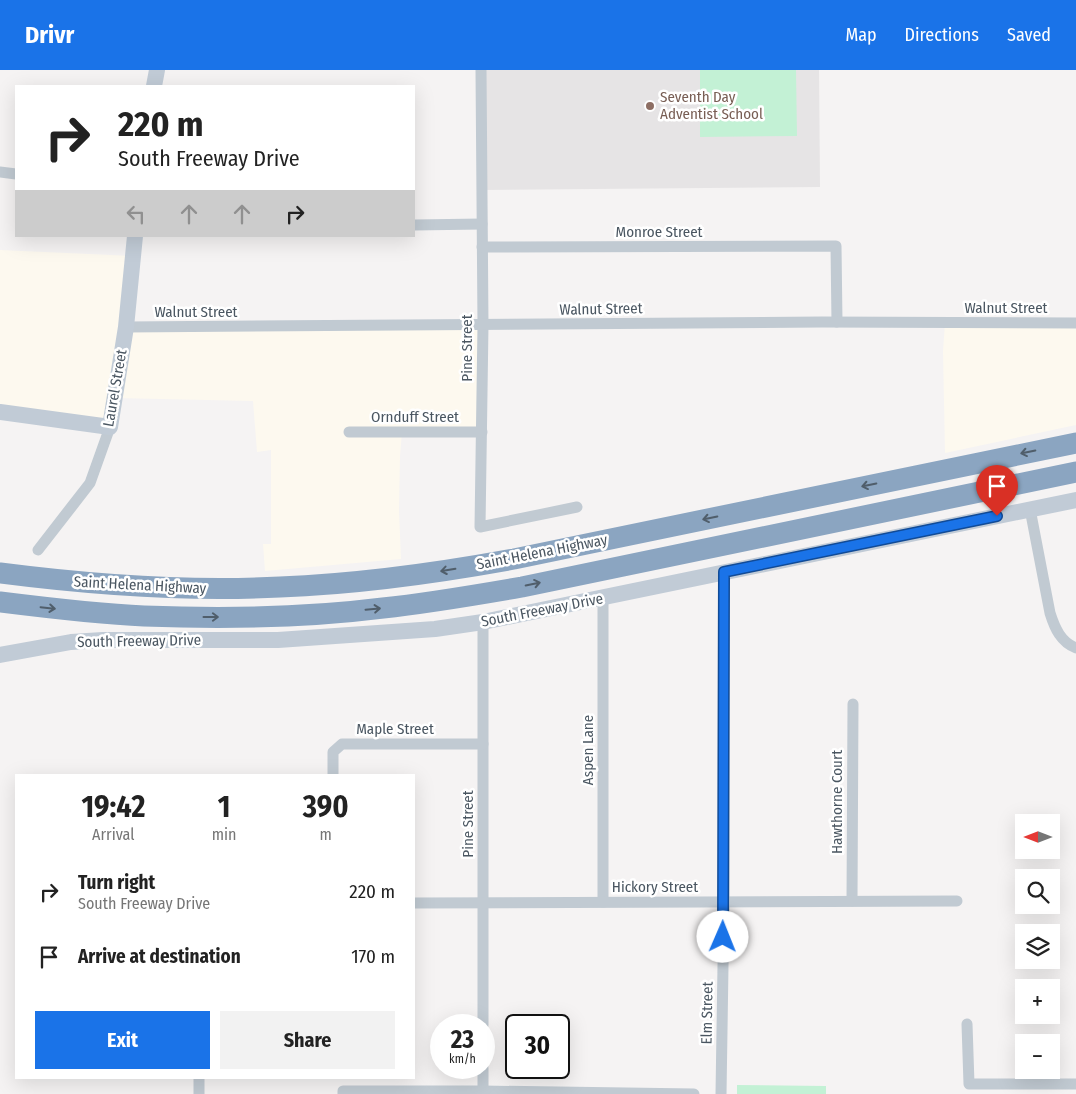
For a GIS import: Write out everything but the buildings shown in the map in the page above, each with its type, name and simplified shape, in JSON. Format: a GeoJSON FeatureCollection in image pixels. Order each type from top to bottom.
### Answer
{"type":"FeatureCollection","features":[{"type":"Feature","properties":{"kind":"highway","name":"Saint Helena Highway"},"geometry":{"type":"LineString","coordinates":[[0,573],[89,584],[184,588],[280,587],[376,580],[514,559],[1076,443]]}},
{"type":"Feature","properties":{"kind":"highway","name":"Saint Helena Highway"},"geometry":{"type":"LineString","coordinates":[[0,602],[94,613],[190,618],[286,616],[381,609],[522,587],[1076,472]]}},
{"type":"Feature","properties":{"kind":"street"},"geometry":{"type":"LineString","coordinates":[[154,85],[157,70]]}},
{"type":"Feature","properties":{"kind":"street","name":"Pine Street"},"geometry":{"type":"LineString","coordinates":[[481,70],[483,325],[480,528],[577,507]]}},
{"type":"Feature","properties":{"kind":"street"},"geometry":{"type":"LineString","coordinates":[[0,172],[15,174]]}},
{"type":"Feature","properties":{"kind":"street"},"geometry":{"type":"LineString","coordinates":[[415,225],[482,224]]}},
{"type":"Feature","properties":{"kind":"street","name":"Laurel Street"},"geometry":{"type":"LineString","coordinates":[[38,550],[90,483],[110,426],[126,327],[135,237]]}},
{"type":"Feature","properties":{"kind":"street","name":"Monroe Street"},"geometry":{"type":"LineString","coordinates":[[482,248],[836,246],[837,322]]}},
{"type":"Feature","properties":{"kind":"street","name":"Walnut Street"},"geometry":{"type":"LineString","coordinates":[[126,327],[837,322],[1076,323]]}},
{"type":"Feature","properties":{"kind":"street"},"geometry":{"type":"LineString","coordinates":[[0,412],[110,426]]}},
{"type":"Feature","properties":{"kind":"street","name":"Ornduff Street"},"geometry":{"type":"LineString","coordinates":[[349,432],[482,432]]}},
{"type":"Feature","properties":{"kind":"street","name":"South Freeway Drive"},"geometry":{"type":"LineString","coordinates":[[0,654],[71,642],[104,640],[278,640],[435,629],[482,622],[602,598],[1076,500]]}},
{"type":"Feature","properties":{"kind":"street"},"geometry":{"type":"LineString","coordinates":[[1030,510],[1052,622],[1076,656]]}},
{"type":"Feature","properties":{"kind":"street","name":"Elm Street"},"geometry":{"type":"LineString","coordinates":[[721,1094],[724,902],[724,572]]}},
{"type":"Feature","properties":{"kind":"street","name":"Aspen Lane"},"geometry":{"type":"LineString","coordinates":[[602,598],[602,902]]}},
{"type":"Feature","properties":{"kind":"street","name":"Pine Street"},"geometry":{"type":"LineString","coordinates":[[482,622],[483,1014]]}},
{"type":"Feature","properties":{"kind":"street"},"geometry":{"type":"LineString","coordinates":[[1063,640],[1076,648]]}},
{"type":"Feature","properties":{"kind":"street","name":"Hawthorne Court"},"geometry":{"type":"LineString","coordinates":[[852,902],[853,704]]}},
{"type":"Feature","properties":{"kind":"street","name":"Maple Street"},"geometry":{"type":"LineString","coordinates":[[333,774],[333,752],[342,744],[483,744]]}},
{"type":"Feature","properties":{"kind":"street","name":"Hickory Street"},"geometry":{"type":"LineString","coordinates":[[415,903],[957,901]]}},
{"type":"Feature","properties":{"kind":"street"},"geometry":{"type":"LineString","coordinates":[[967,1024],[969,1089],[1076,1084]]}},
{"type":"Feature","properties":{"kind":"street"},"geometry":{"type":"LineString","coordinates":[[199,1079],[199,1094]]}},
{"type":"Feature","properties":{"kind":"street"},"geometry":{"type":"LineString","coordinates":[[483,1079],[483,1092]]}},
{"type":"Feature","properties":{"kind":"street"},"geometry":{"type":"LineString","coordinates":[[343,1093],[694,1094]]}},
{"type":"Feature","properties":{"kind":"shaded area","name":"Seventh Day Adventist School"},"geometry":{"type":"Polygon","coordinates":[[[481,70],[819,70],[820,187],[482,190],[481,70]]]}},
{"type":"Feature","properties":{"kind":"shaded area"},"geometry":{"type":"Polygon","coordinates":[[[0,250],[133,256],[126,327],[483,325],[482,432],[402,432],[399,511],[401,559],[265,571],[263,544],[271,544],[271,450],[257,452],[253,401],[115,398],[110,427],[0,412],[0,250]]]}},
{"type":"Feature","properties":{"kind":"shaded area"},"geometry":{"type":"Polygon","coordinates":[[[945,323],[1076,323],[1076,425],[945,453],[943,351],[945,323]]]}},
{"type":"Feature","properties":{"kind":"green space"},"geometry":{"type":"Polygon","coordinates":[[[700,70],[796,70],[797,136],[700,137],[700,70]]]}},
{"type":"Feature","properties":{"kind":"green space"},"geometry":{"type":"Polygon","coordinates":[[[737,1085],[826,1086],[826,1094],[737,1094],[737,1085]]]}},
{"type":"Feature","properties":{"kind":"place","name":"Seventh Day Adventist School"},"geometry":{"type":"Point","coordinates":[650,106]}},
{"type":"Feature","properties":{"kind":"route"},"geometry":{"type":"LineString","coordinates":[[723,937],[724,572],[997,516]]}}]}
